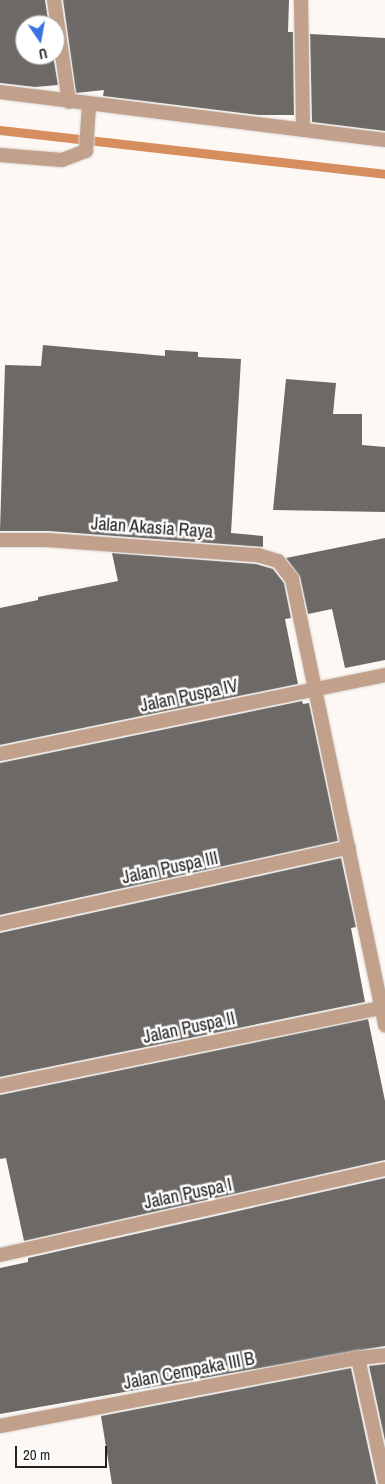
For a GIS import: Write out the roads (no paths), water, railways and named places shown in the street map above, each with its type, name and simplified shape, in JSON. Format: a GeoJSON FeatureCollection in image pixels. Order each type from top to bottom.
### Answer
{"type":"FeatureCollection","features":[{"type":"Feature","properties":{"kind":"street"},"geometry":{"type":"LineString","coordinates":[[54,0],[69,102]]}},
{"type":"Feature","properties":{"kind":"street"},"geometry":{"type":"LineString","coordinates":[[301,0],[304,130]]}},
{"type":"Feature","properties":{"kind":"street"},"geometry":{"type":"LineString","coordinates":[[0,92],[69,102],[89,111],[304,130],[385,140]]}},
{"type":"Feature","properties":{"kind":"street"},"geometry":{"type":"LineString","coordinates":[[0,155],[62,160],[86,151],[89,111]]}},
{"type":"Feature","properties":{"kind":"street","name":"Jalan Akasia Raya"},"geometry":{"type":"LineString","coordinates":[[0,540],[47,540],[258,554],[278,561],[292,579],[315,690]]}},
{"type":"Feature","properties":{"kind":"street","name":"Jalan Puspa IV"},"geometry":{"type":"LineString","coordinates":[[0,754],[385,675]]}},
{"type":"Feature","properties":{"kind":"street"},"geometry":{"type":"LineString","coordinates":[[315,690],[383,1007],[385,1025]]}},
{"type":"Feature","properties":{"kind":"street","name":"Jalan Puspa III"},"geometry":{"type":"LineString","coordinates":[[0,924],[349,847]]}},
{"type":"Feature","properties":{"kind":"street","name":"Jalan Puspa II"},"geometry":{"type":"LineString","coordinates":[[0,1086],[383,1007]]}},
{"type":"Feature","properties":{"kind":"street","name":"Jalan Puspa I"},"geometry":{"type":"LineString","coordinates":[[0,1255],[385,1170]]}},
{"type":"Feature","properties":{"kind":"street","name":"Jalan Cempaka III B"},"geometry":{"type":"LineString","coordinates":[[0,1426],[358,1358],[385,1355]]}},
{"type":"Feature","properties":{"kind":"street"},"geometry":{"type":"LineString","coordinates":[[358,1358],[385,1482]]}},
{"type":"Feature","properties":{"kind":"waterway"},"geometry":{"type":"LineString","coordinates":[[0,130],[385,174]]}}]}
